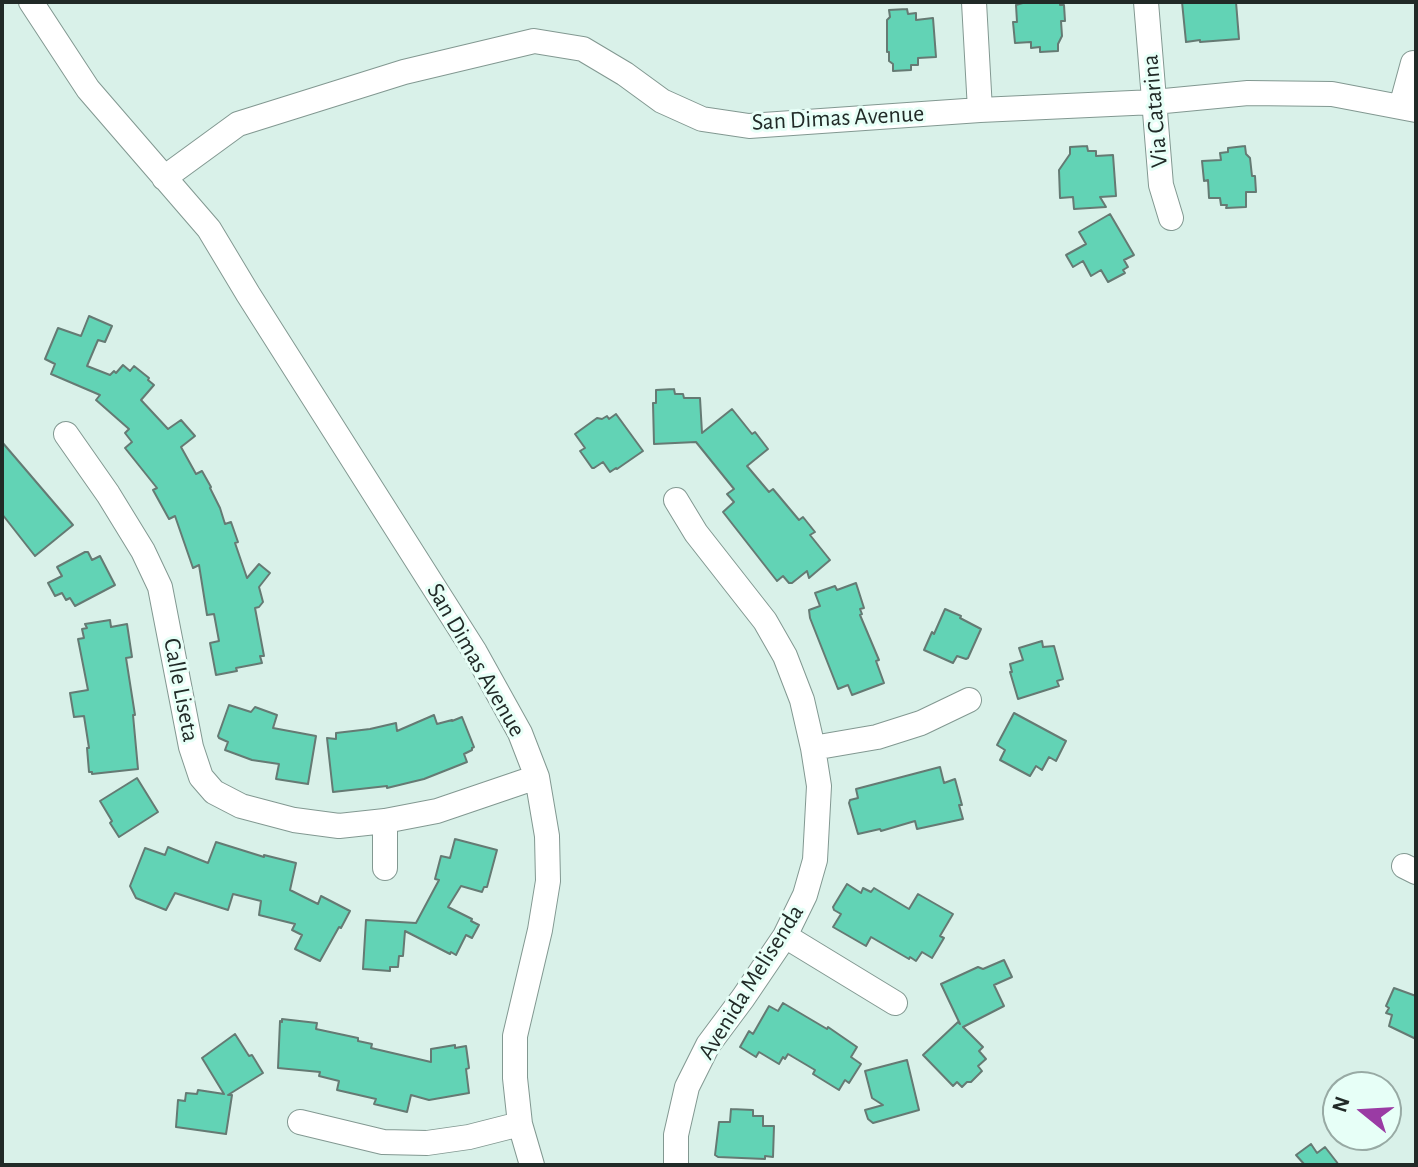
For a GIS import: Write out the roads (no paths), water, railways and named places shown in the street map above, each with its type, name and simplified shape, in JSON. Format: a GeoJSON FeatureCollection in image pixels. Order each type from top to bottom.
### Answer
{"type":"FeatureCollection","features":[{"type":"Feature","properties":{"kind":"street","name":"San Dimas Avenue"},"geometry":{"type":"LineString","coordinates":[[31,2],[88,89],[209,229],[475,652],[520,733],[537,777],[547,836],[548,881],[515,1036],[520,1124],[532,1165]]}},
{"type":"Feature","properties":{"kind":"street"},"geometry":{"type":"LineString","coordinates":[[974,2],[980,110]]}},
{"type":"Feature","properties":{"kind":"street","name":"Via Catarina"},"geometry":{"type":"LineString","coordinates":[[1146,2],[1161,185],[1171,218]]}},
{"type":"Feature","properties":{"kind":"street","name":"San Dimas Avenue"},"geometry":{"type":"LineString","coordinates":[[164,178],[238,124],[404,72],[534,41],[583,49],[662,101],[702,119],[749,126],[1154,102],[1248,93],[1332,94],[1408,108]]}},
{"type":"Feature","properties":{"kind":"street"},"geometry":{"type":"LineString","coordinates":[[1408,108],[1413,63]]}},
{"type":"Feature","properties":{"kind":"street","name":"Calle Liseta"},"geometry":{"type":"LineString","coordinates":[[66,434],[108,494],[143,551],[160,587],[191,747],[201,777],[214,792],[241,806],[294,820],[339,826],[437,811],[537,777]]}},
{"type":"Feature","properties":{"kind":"street","name":"Avenida Melisenda"},"geometry":{"type":"LineString","coordinates":[[676,500],[696,533],[765,621],[779,644],[802,700],[819,786],[815,860],[805,895],[785,936],[708,1045],[687,1087],[676,1135],[676,1165]]}},
{"type":"Feature","properties":{"kind":"street"},"geometry":{"type":"LineString","coordinates":[[813,748],[877,737],[921,723],[969,700]]}},
{"type":"Feature","properties":{"kind":"street"},"geometry":{"type":"LineString","coordinates":[[385,821],[385,868]]}},
{"type":"Feature","properties":{"kind":"street"},"geometry":{"type":"LineString","coordinates":[[785,936],[895,1003]]}},
{"type":"Feature","properties":{"kind":"street"},"geometry":{"type":"LineString","coordinates":[[300,1122],[383,1142],[427,1143],[469,1137],[520,1124]]}}]}
